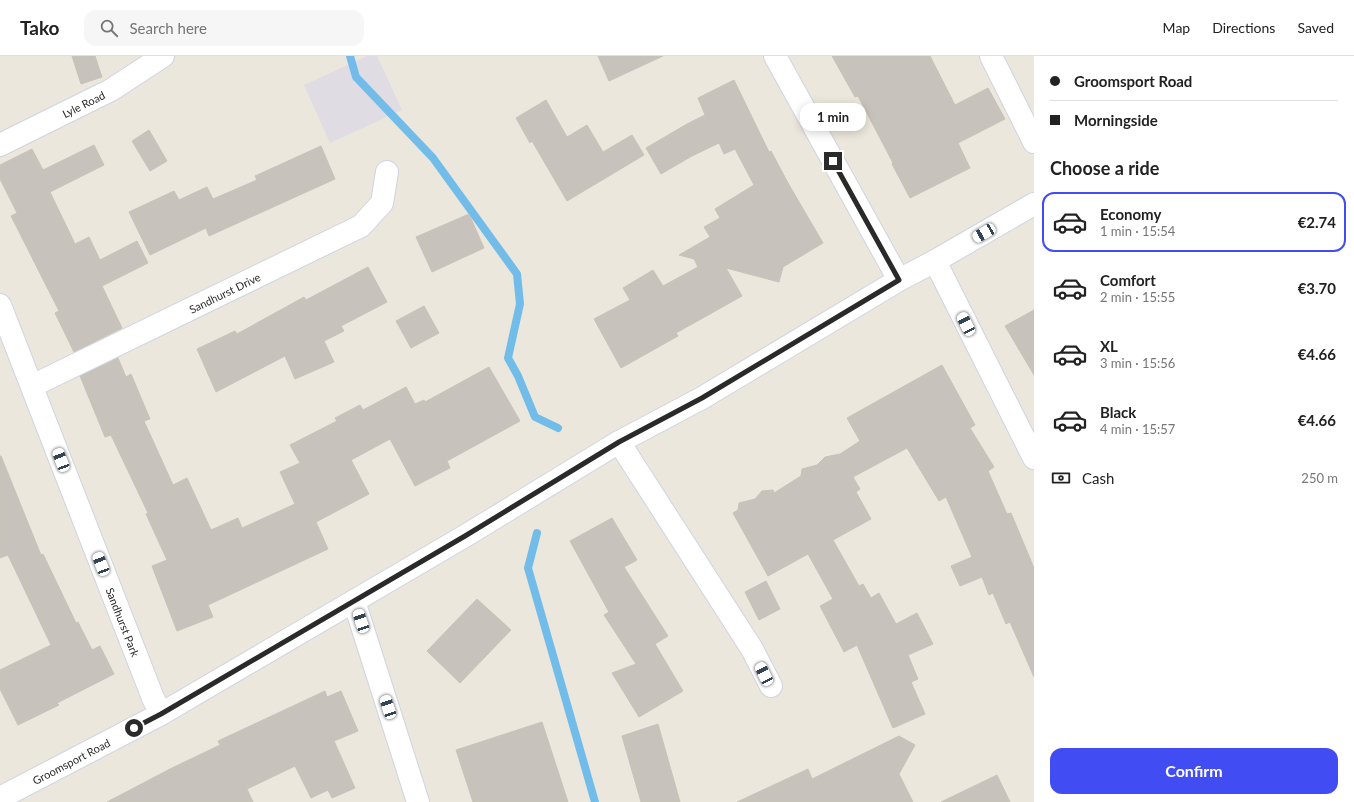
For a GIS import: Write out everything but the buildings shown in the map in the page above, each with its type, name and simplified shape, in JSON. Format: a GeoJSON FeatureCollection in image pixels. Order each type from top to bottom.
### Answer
{"type":"FeatureCollection","features":[{"type":"Feature","properties":{"kind":"street","name":"Lyle Road"},"geometry":{"type":"LineString","coordinates":[[0,145],[111,90],[163,56]]}},
{"type":"Feature","properties":{"kind":"street"},"geometry":{"type":"LineString","coordinates":[[775,56],[899,280]]}},
{"type":"Feature","properties":{"kind":"street"},"geometry":{"type":"LineString","coordinates":[[991,56],[1034,142]]}},
{"type":"Feature","properties":{"kind":"street","name":"Sandhurst Drive"},"geometry":{"type":"LineString","coordinates":[[32,386],[361,226],[382,203],[387,172]]}},
{"type":"Feature","properties":{"kind":"street","name":"Groomsport Road"},"geometry":{"type":"LineString","coordinates":[[0,798],[161,714],[465,536],[619,442],[702,398],[899,280],[1034,204]]}},
{"type":"Feature","properties":{"kind":"street"},"geometry":{"type":"LineString","coordinates":[[935,261],[1034,458]]}},
{"type":"Feature","properties":{"kind":"street","name":"Sandhurst Park"},"geometry":{"type":"LineString","coordinates":[[0,306],[153,698],[161,714]]}},
{"type":"Feature","properties":{"kind":"street"},"geometry":{"type":"LineString","coordinates":[[619,442],[752,649],[771,686]]}},
{"type":"Feature","properties":{"kind":"street"},"geometry":{"type":"LineString","coordinates":[[354,601],[418,802]]}},
{"type":"Feature","properties":{"kind":"shaded area"},"geometry":{"type":"Polygon","coordinates":[[[367,56],[377,56],[402,110],[330,143],[304,85],[367,56]]]}},
{"type":"Feature","properties":{"kind":"waterway"},"geometry":{"type":"LineString","coordinates":[[350,56],[356,77],[433,158],[517,274],[520,304],[508,358],[518,376],[535,417],[558,428]]}},
{"type":"Feature","properties":{"kind":"waterway"},"geometry":{"type":"LineString","coordinates":[[537,533],[528,568],[595,802]]}},
{"type":"Feature","properties":{"kind":"route"},"geometry":{"type":"LineString","coordinates":[[134,728],[161,714],[465,536],[619,442],[702,398],[899,280],[833,161]]}}]}
